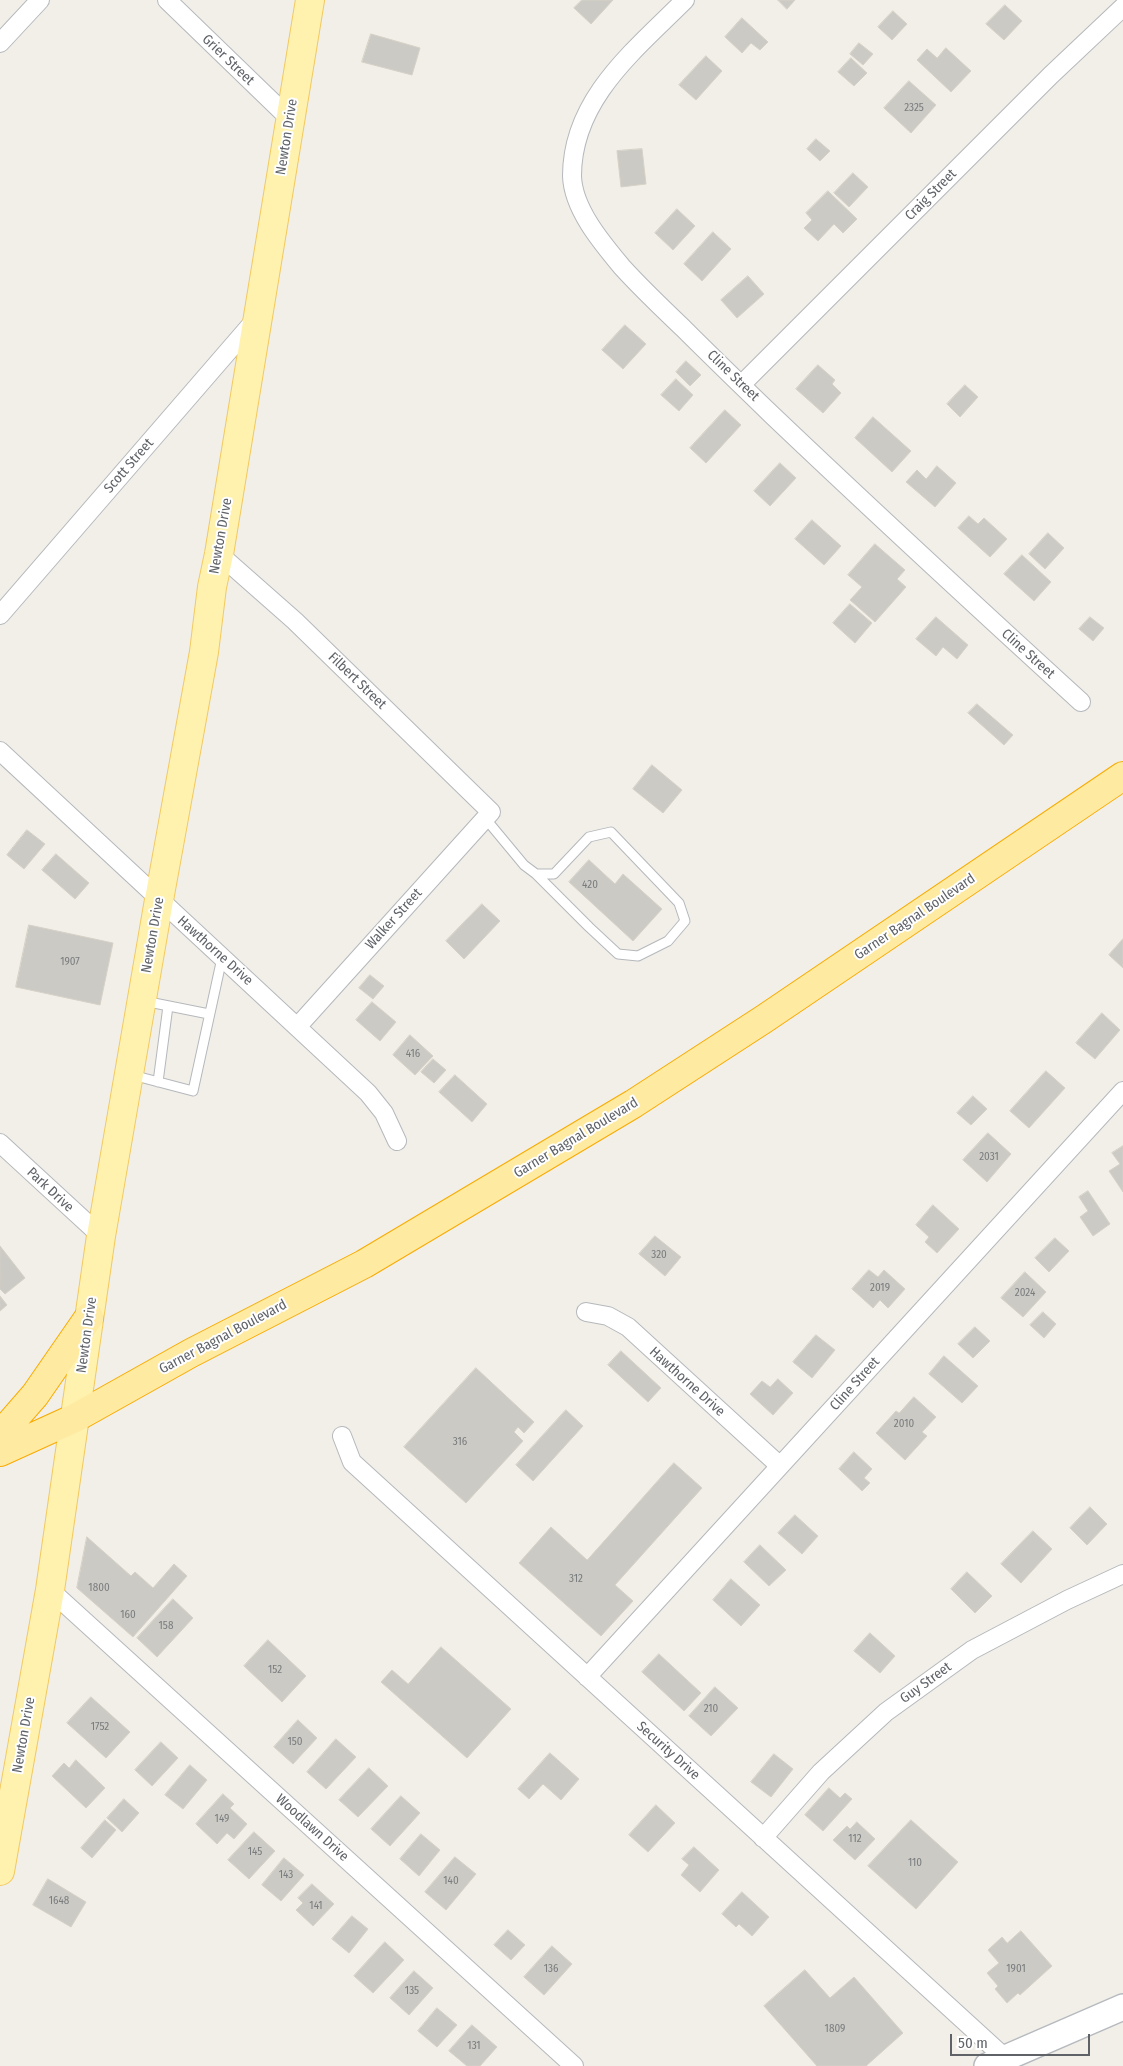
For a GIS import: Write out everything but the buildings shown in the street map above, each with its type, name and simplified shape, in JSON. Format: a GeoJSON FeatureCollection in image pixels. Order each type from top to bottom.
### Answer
{"type":"FeatureCollection","features":[{"type":"Feature","properties":{"kind":"highway","name":"Garner Bagnal Boulevard"},"geometry":{"type":"LineString","coordinates":[[0,1452],[75,1418],[191,1353],[364,1264],[634,1104],[764,1019],[1123,776]]}},
{"type":"Feature","properties":{"kind":"highway"},"geometry":{"type":"LineString","coordinates":[[0,1435],[35,1395],[90,1317]]}},
{"type":"Feature","properties":{"kind":"main road","name":"Newton Drive"},"geometry":{"type":"LineString","coordinates":[[0,1872],[50,1590],[101,1236],[141,1000],[204,652],[212,587],[310,0]]}},
{"type":"Feature","properties":{"kind":"main road"},"geometry":{"type":"LineString","coordinates":[[996,2062],[1123,2006]]}},
{"type":"Feature","properties":{"kind":"street"},"geometry":{"type":"LineString","coordinates":[[0,43],[40,0]]}},
{"type":"Feature","properties":{"kind":"street","name":"Grier Street"},"geometry":{"type":"LineString","coordinates":[[167,0],[290,119]]}},
{"type":"Feature","properties":{"kind":"street","name":"Cline Street"},"geometry":{"type":"LineString","coordinates":[[685,0],[617,69],[593,100],[582,122],[574,149],[572,178],[583,211],[593,228],[623,267],[741,385],[909,546],[1081,702]]}},
{"type":"Feature","properties":{"kind":"street","name":"Craig Street"},"geometry":{"type":"LineString","coordinates":[[741,385],[1051,75],[1123,7]]}},
{"type":"Feature","properties":{"kind":"street","name":"Scott Street"},"geometry":{"type":"LineString","coordinates":[[0,615],[258,317]]}},
{"type":"Feature","properties":{"kind":"street","name":"Filbert Street"},"geometry":{"type":"LineString","coordinates":[[219,554],[295,621],[488,815]]}},
{"type":"Feature","properties":{"kind":"street","name":"Hawthorne Drive"},"geometry":{"type":"LineString","coordinates":[[0,751],[368,1093],[384,1113],[397,1141]]}},
{"type":"Feature","properties":{"kind":"street","name":"Walker Street"},"geometry":{"type":"LineString","coordinates":[[298,1026],[488,815]]}},
{"type":"Feature","properties":{"kind":"street","name":"Cline Street"},"geometry":{"type":"LineString","coordinates":[[587,1677],[1123,1091]]}},
{"type":"Feature","properties":{"kind":"street","name":"Park Drive"},"geometry":{"type":"LineString","coordinates":[[0,1143],[101,1236]]}},
{"type":"Feature","properties":{"kind":"street","name":"Hawthorne Drive"},"geometry":{"type":"LineString","coordinates":[[586,1312],[608,1316],[628,1328],[780,1466]]}},
{"type":"Feature","properties":{"kind":"street","name":"Security Drive"},"geometry":{"type":"LineString","coordinates":[[342,1436],[352,1462],[763,1838],[996,2062]]}},
{"type":"Feature","properties":{"kind":"street","name":"Guy Street"},"geometry":{"type":"LineString","coordinates":[[763,1838],[821,1772],[886,1712],[972,1650],[1067,1600],[1123,1574]]}},
{"type":"Feature","properties":{"kind":"street","name":"Woodlawn Drive"},"geometry":{"type":"LineString","coordinates":[[50,1590],[574,2066]]}},
{"type":"Feature","properties":{"kind":"lane"},"geometry":{"type":"LineString","coordinates":[[488,815],[524,865],[536,874],[589,928],[618,954],[638,956],[668,942],[685,920],[679,903],[611,832],[589,837],[554,874],[536,874]]}},
{"type":"Feature","properties":{"kind":"lane"},"geometry":{"type":"LineString","coordinates":[[129,1074],[193,1091],[222,957]]}},
{"type":"Feature","properties":{"kind":"lane"},"geometry":{"type":"LineString","coordinates":[[141,1000],[210,1014]]}},
{"type":"Feature","properties":{"kind":"lane"},"geometry":{"type":"LineString","coordinates":[[158,1082],[168,1006]]}}]}
